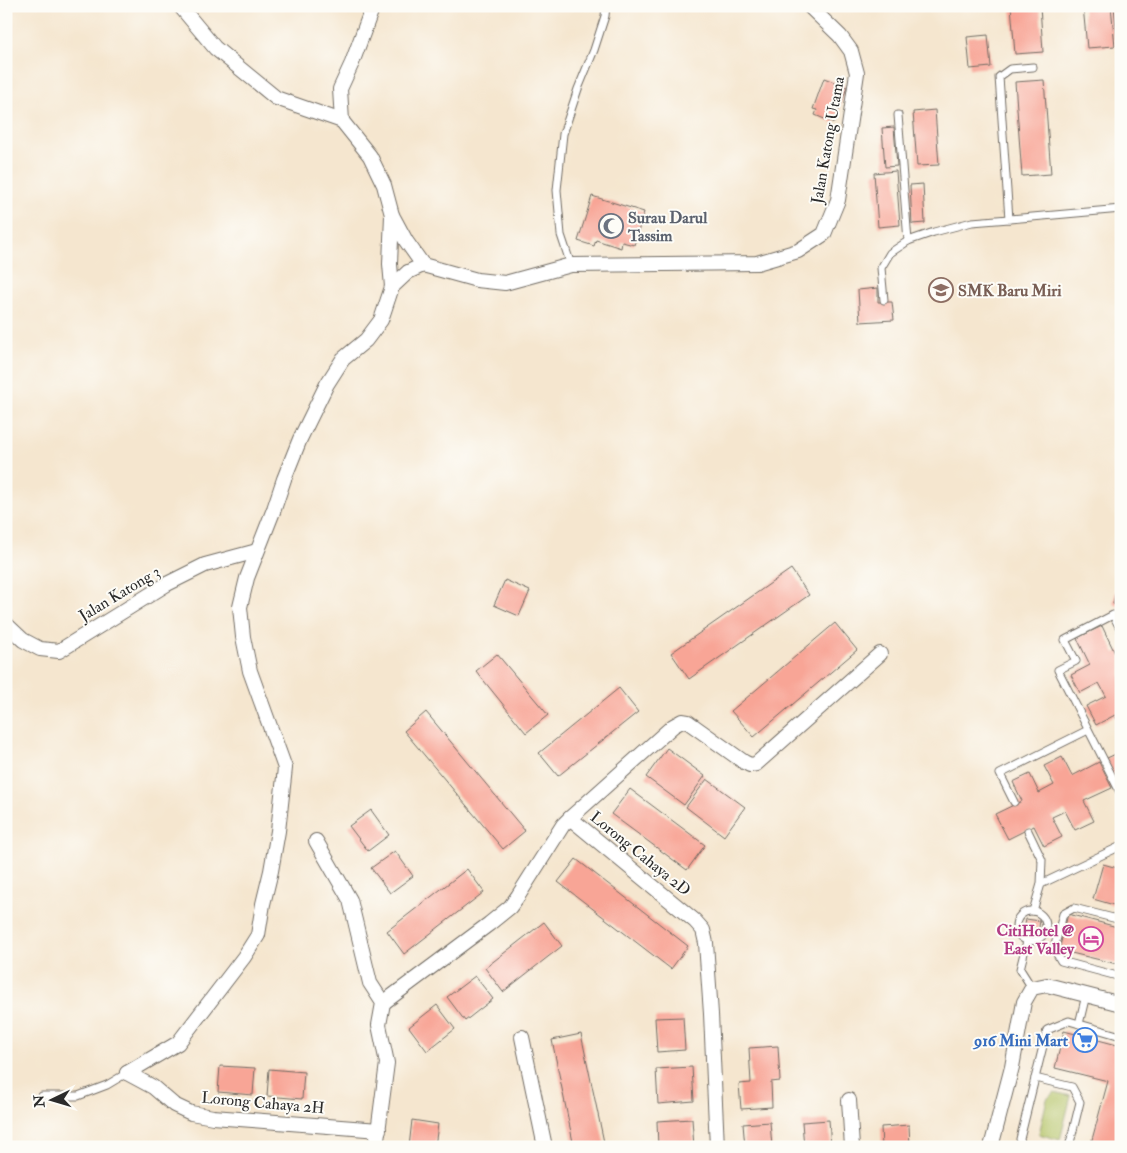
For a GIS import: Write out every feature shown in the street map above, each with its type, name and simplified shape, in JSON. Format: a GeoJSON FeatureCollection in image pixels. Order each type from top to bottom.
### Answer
{"type":"FeatureCollection","features":[{"type":"Feature","properties":{"kind":"street"},"geometry":{"type":"LineString","coordinates":[[180,6],[215,48],[276,98],[342,121],[370,156],[384,185],[392,215],[406,241],[423,265],[408,272],[392,287]]}},
{"type":"Feature","properties":{"kind":"street"},"geometry":{"type":"LineString","coordinates":[[342,121],[340,89],[352,63],[373,6]]}},
{"type":"Feature","properties":{"kind":"street","name":"Jalan Katong Utama"},"geometry":{"type":"LineString","coordinates":[[423,265],[477,280],[505,283],[570,265],[757,263],[798,251],[824,234],[838,200],[857,73],[851,51],[840,36],[809,6]]}},
{"type":"Feature","properties":{"kind":"street"},"geometry":{"type":"LineString","coordinates":[[127,1073],[178,1043],[258,936],[278,831],[284,768],[250,670],[243,637],[240,607],[247,578],[284,479],[300,439],[327,384],[343,359],[366,340],[381,320],[392,287],[390,264],[392,215]]}},
{"type":"Feature","properties":{"kind":"street","name":"Jalan Katong 3"},"geometry":{"type":"LineString","coordinates":[[6,624],[23,640],[40,649],[58,651],[167,584],[205,565],[257,551]]}},
{"type":"Feature","properties":{"kind":"street"},"geometry":{"type":"LineString","coordinates":[[570,818],[673,726],[682,721],[688,722],[744,762],[750,765],[756,764],[880,654]]}},
{"type":"Feature","properties":{"kind":"street","name":"Lorong Cahaya 2D"},"geometry":{"type":"LineString","coordinates":[[383,1003],[510,907],[563,825],[570,818],[695,920],[703,930],[706,943],[711,1014],[717,1147]]}},
{"type":"Feature","properties":{"kind":"street"},"geometry":{"type":"LineString","coordinates":[[316,841],[350,900],[370,983],[383,1003],[378,1025],[387,1063],[376,1147]]}},
{"type":"Feature","properties":{"kind":"street"},"geometry":{"type":"LineString","coordinates":[[992,1147],[1012,1067],[1024,1002],[1032,988],[1047,985],[1121,1004]]}},
{"type":"Feature","properties":{"kind":"street"},"geometry":{"type":"LineString","coordinates":[[522,1037],[545,1147]]}},
{"type":"Feature","properties":{"kind":"street","name":"Lorong Cahaya 2H"},"geometry":{"type":"LineString","coordinates":[[127,1073],[153,1087],[174,1105],[190,1113],[213,1117],[379,1130]]}},
{"type":"Feature","properties":{"kind":"street"},"geometry":{"type":"LineString","coordinates":[[849,1100],[852,1147]]}},
{"type":"Feature","properties":{"kind":"lane"},"geometry":{"type":"LineString","coordinates":[[570,265],[561,235],[557,190],[563,134],[578,89],[594,50],[605,16],[606,6]]}},
{"type":"Feature","properties":{"kind":"lane"},"geometry":{"type":"LineString","coordinates":[[1009,219],[998,77],[1010,69],[1033,67]]}},
{"type":"Feature","properties":{"kind":"lane"},"geometry":{"type":"LineString","coordinates":[[898,115],[908,240]]}},
{"type":"Feature","properties":{"kind":"lane"},"geometry":{"type":"LineString","coordinates":[[884,300],[881,268],[890,253],[908,240],[972,222],[1121,209]]}},
{"type":"Feature","properties":{"kind":"lane"},"geometry":{"type":"LineString","coordinates":[[1121,630],[1113,615],[1066,640],[1076,661],[1058,670],[1121,794]]}},
{"type":"Feature","properties":{"kind":"lane"},"geometry":{"type":"LineString","coordinates":[[1014,802],[1000,774],[1088,730]]}},
{"type":"Feature","properties":{"kind":"lane"},"geometry":{"type":"LineString","coordinates":[[1028,831],[1042,860],[1041,884],[1033,911]]}},
{"type":"Feature","properties":{"kind":"lane"},"geometry":{"type":"LineString","coordinates":[[1041,884],[1121,846]]}},
{"type":"Feature","properties":{"kind":"lane"},"geometry":{"type":"LineString","coordinates":[[1121,920],[1074,908],[1063,914],[1054,949],[1061,961],[1121,977]]}},
{"type":"Feature","properties":{"kind":"lane"},"geometry":{"type":"LineString","coordinates":[[1033,911],[1045,920],[1046,929],[1041,938],[1028,941],[1020,936],[1016,926],[1023,913],[1033,911]]}},
{"type":"Feature","properties":{"kind":"lane"},"geometry":{"type":"LineString","coordinates":[[1028,941],[1020,969],[1032,988]]}},
{"type":"Feature","properties":{"kind":"lane"},"geometry":{"type":"LineString","coordinates":[[1078,1024],[1086,995]]}},
{"type":"Feature","properties":{"kind":"lane"},"geometry":{"type":"LineString","coordinates":[[1023,1147],[1020,1139],[1047,1030],[1069,1021],[1121,1036]]}},
{"type":"Feature","properties":{"kind":"lane"},"geometry":{"type":"LineString","coordinates":[[42,1096],[78,1096],[107,1085],[127,1073]]}},
{"type":"Feature","properties":{"kind":"lane"},"geometry":{"type":"LineString","coordinates":[[1035,1078],[1072,1087],[1080,1102],[1069,1147]]}},
{"type":"Feature","properties":{"kind":"green space"},"geometry":{"type":"Polygon","coordinates":[[[1054,1092],[1071,1096],[1060,1140],[1039,1134],[1047,1099],[1054,1092]]]}},
{"type":"Feature","properties":{"kind":"building"},"geometry":{"type":"Polygon","coordinates":[[[1011,6],[1040,6],[1043,52],[1015,54],[1011,6]]]}},
{"type":"Feature","properties":{"kind":"building"},"geometry":{"type":"Polygon","coordinates":[[[1083,6],[1111,6],[1115,46],[1087,48],[1083,6]]]}},
{"type":"Feature","properties":{"kind":"building"},"geometry":{"type":"Polygon","coordinates":[[[1114,6],[1121,6],[1121,39],[1117,39],[1114,6]]]}},
{"type":"Feature","properties":{"kind":"building"},"geometry":{"type":"Polygon","coordinates":[[[988,35],[991,67],[970,69],[967,37],[988,35]]]}},
{"type":"Feature","properties":{"kind":"building"},"geometry":{"type":"Polygon","coordinates":[[[824,78],[847,87],[834,123],[815,115],[817,110],[813,109],[824,78]]]}},
{"type":"Feature","properties":{"kind":"building"},"geometry":{"type":"Polygon","coordinates":[[[1044,80],[1051,174],[1022,176],[1015,82],[1044,80]]]}},
{"type":"Feature","properties":{"kind":"building"},"geometry":{"type":"Polygon","coordinates":[[[935,110],[939,165],[917,166],[913,112],[935,110]]]}},
{"type":"Feature","properties":{"kind":"building"},"geometry":{"type":"Polygon","coordinates":[[[894,127],[897,166],[885,167],[882,128],[894,127]]]}},
{"type":"Feature","properties":{"kind":"building"},"geometry":{"type":"Polygon","coordinates":[[[896,171],[900,225],[878,227],[874,173],[896,171]]]}},
{"type":"Feature","properties":{"kind":"building"},"geometry":{"type":"Polygon","coordinates":[[[923,184],[925,223],[912,224],[910,185],[923,184]]]}},
{"type":"Feature","properties":{"kind":"building","name":"Surau Darul Tassim"},"geometry":{"type":"Polygon","coordinates":[[[592,196],[644,212],[634,245],[622,242],[621,248],[596,240],[594,246],[578,241],[592,196]]]}},
{"type":"Feature","properties":{"kind":"building"},"geometry":{"type":"Polygon","coordinates":[[[878,288],[878,302],[892,302],[894,320],[860,322],[858,290],[878,288]]]}},
{"type":"Feature","properties":{"kind":"building"},"geometry":{"type":"Polygon","coordinates":[[[791,569],[809,595],[689,679],[671,653],[791,569]]]}},
{"type":"Feature","properties":{"kind":"building"},"geometry":{"type":"Polygon","coordinates":[[[505,580],[530,591],[519,616],[494,605],[505,580]]]}},
{"type":"Feature","properties":{"kind":"building"},"geometry":{"type":"Polygon","coordinates":[[[1116,591],[1121,592],[1121,606],[1113,604],[1116,591]]]}},
{"type":"Feature","properties":{"kind":"building"},"geometry":{"type":"Polygon","coordinates":[[[835,623],[857,650],[754,737],[731,711],[835,623]]]}},
{"type":"Feature","properties":{"kind":"building"},"geometry":{"type":"Polygon","coordinates":[[[1102,626],[1115,653],[1121,650],[1121,727],[1115,715],[1096,725],[1086,706],[1106,696],[1099,683],[1080,693],[1071,675],[1090,665],[1077,638],[1102,626]]]}},
{"type":"Feature","properties":{"kind":"building"},"geometry":{"type":"Polygon","coordinates":[[[497,654],[548,715],[526,733],[476,671],[497,654]]]}},
{"type":"Feature","properties":{"kind":"building"},"geometry":{"type":"Polygon","coordinates":[[[619,688],[638,712],[558,776],[539,753],[619,688]]]}},
{"type":"Feature","properties":{"kind":"building"},"geometry":{"type":"Polygon","coordinates":[[[426,712],[525,831],[503,849],[404,731],[426,712]]]}},
{"type":"Feature","properties":{"kind":"building"},"geometry":{"type":"Polygon","coordinates":[[[667,748],[705,776],[684,805],[646,777],[667,748]]]}},
{"type":"Feature","properties":{"kind":"building"},"geometry":{"type":"Polygon","coordinates":[[[1120,752],[1121,779],[1116,781],[1105,759],[1120,752]]]}},
{"type":"Feature","properties":{"kind":"building"},"geometry":{"type":"Polygon","coordinates":[[[1062,757],[1072,776],[1099,762],[1112,788],[1084,801],[1094,821],[1075,830],[1065,811],[1052,817],[1062,837],[1044,846],[1034,826],[1008,839],[995,814],[1022,801],[1013,782],[1030,774],[1039,793],[1054,785],[1044,766],[1062,757]]]}},
{"type":"Feature","properties":{"kind":"building"},"geometry":{"type":"Polygon","coordinates":[[[707,779],[745,807],[724,836],[686,807],[707,779]]]}},
{"type":"Feature","properties":{"kind":"building"},"geometry":{"type":"Polygon","coordinates":[[[630,789],[705,845],[687,870],[611,814],[630,789]]]}},
{"type":"Feature","properties":{"kind":"building"},"geometry":{"type":"Polygon","coordinates":[[[371,810],[389,835],[368,851],[349,826],[371,810]]]}},
{"type":"Feature","properties":{"kind":"building"},"geometry":{"type":"Polygon","coordinates":[[[395,851],[413,876],[390,893],[371,868],[395,851]]]}},
{"type":"Feature","properties":{"kind":"building"},"geometry":{"type":"Polygon","coordinates":[[[576,859],[688,946],[671,969],[558,882],[576,859]]]}},
{"type":"Feature","properties":{"kind":"building"},"geometry":{"type":"Polygon","coordinates":[[[1103,864],[1121,869],[1121,907],[1093,899],[1103,864]]]}},
{"type":"Feature","properties":{"kind":"building"},"geometry":{"type":"Polygon","coordinates":[[[467,869],[484,892],[404,954],[387,931],[467,869]]]}},
{"type":"Feature","properties":{"kind":"building","name":"CitiHotel @ East Valley"},"geometry":{"type":"Polygon","coordinates":[[[1068,914],[1121,928],[1121,965],[1059,950],[1068,914]]]}},
{"type":"Feature","properties":{"kind":"building"},"geometry":{"type":"Polygon","coordinates":[[[1026,919],[1040,921],[1038,933],[1024,930],[1026,919]]]}},
{"type":"Feature","properties":{"kind":"building"},"geometry":{"type":"Polygon","coordinates":[[[544,922],[562,946],[503,992],[485,968],[544,922]]]}},
{"type":"Feature","properties":{"kind":"building"},"geometry":{"type":"Polygon","coordinates":[[[475,976],[493,999],[465,1021],[447,997],[475,976]]]}},
{"type":"Feature","properties":{"kind":"building"},"geometry":{"type":"Polygon","coordinates":[[[437,1005],[455,1029],[427,1051],[409,1027],[437,1005]]]}},
{"type":"Feature","properties":{"kind":"building"},"geometry":{"type":"Polygon","coordinates":[[[683,1017],[685,1050],[657,1052],[655,1018],[683,1017]]]}},
{"type":"Feature","properties":{"kind":"building"},"geometry":{"type":"Polygon","coordinates":[[[1064,1031],[1121,1046],[1121,1147],[1090,1147],[1108,1081],[1055,1068],[1064,1031]]]}},
{"type":"Feature","properties":{"kind":"building"},"geometry":{"type":"Polygon","coordinates":[[[581,1034],[605,1147],[574,1147],[552,1040],[581,1034]]]}},
{"type":"Feature","properties":{"kind":"building"},"geometry":{"type":"Polygon","coordinates":[[[778,1046],[780,1081],[771,1082],[772,1107],[741,1109],[739,1084],[751,1083],[749,1048],[778,1046]]]}},
{"type":"Feature","properties":{"kind":"building"},"geometry":{"type":"Polygon","coordinates":[[[220,1066],[255,1068],[253,1095],[218,1092],[220,1066]]]}},
{"type":"Feature","properties":{"kind":"building"},"geometry":{"type":"Polygon","coordinates":[[[692,1067],[694,1101],[658,1104],[656,1069],[692,1067]]]}},
{"type":"Feature","properties":{"kind":"building"},"geometry":{"type":"Polygon","coordinates":[[[269,1069],[304,1072],[302,1099],[267,1096],[269,1069]]]}},
{"type":"Feature","properties":{"kind":"building"},"geometry":{"type":"Polygon","coordinates":[[[692,1119],[694,1147],[658,1147],[657,1121],[692,1119]]]}},
{"type":"Feature","properties":{"kind":"building"},"geometry":{"type":"Polygon","coordinates":[[[412,1120],[438,1124],[435,1147],[409,1147],[412,1120]]]}},
{"type":"Feature","properties":{"kind":"building"},"geometry":{"type":"Polygon","coordinates":[[[829,1120],[831,1147],[804,1147],[802,1122],[829,1120]]]}},
{"type":"Feature","properties":{"kind":"building"},"geometry":{"type":"Polygon","coordinates":[[[770,1122],[772,1147],[745,1147],[743,1124],[770,1122]]]}},
{"type":"Feature","properties":{"kind":"building"},"geometry":{"type":"Polygon","coordinates":[[[909,1125],[910,1147],[882,1147],[881,1127],[909,1125]]]}},
{"type":"Feature","properties":{"kind":"place","name":"Surau Darul Tassim"},"geometry":{"type":"Point","coordinates":[611,226]}},
{"type":"Feature","properties":{"kind":"place","name":"SMK Baru Miri"},"geometry":{"type":"Point","coordinates":[941,290]}},
{"type":"Feature","properties":{"kind":"place","name":"CitiHotel @ East Valley"},"geometry":{"type":"Point","coordinates":[1091,939]}},
{"type":"Feature","properties":{"kind":"place","name":"916 Mini Mart"},"geometry":{"type":"Point","coordinates":[1085,1040]}}]}
